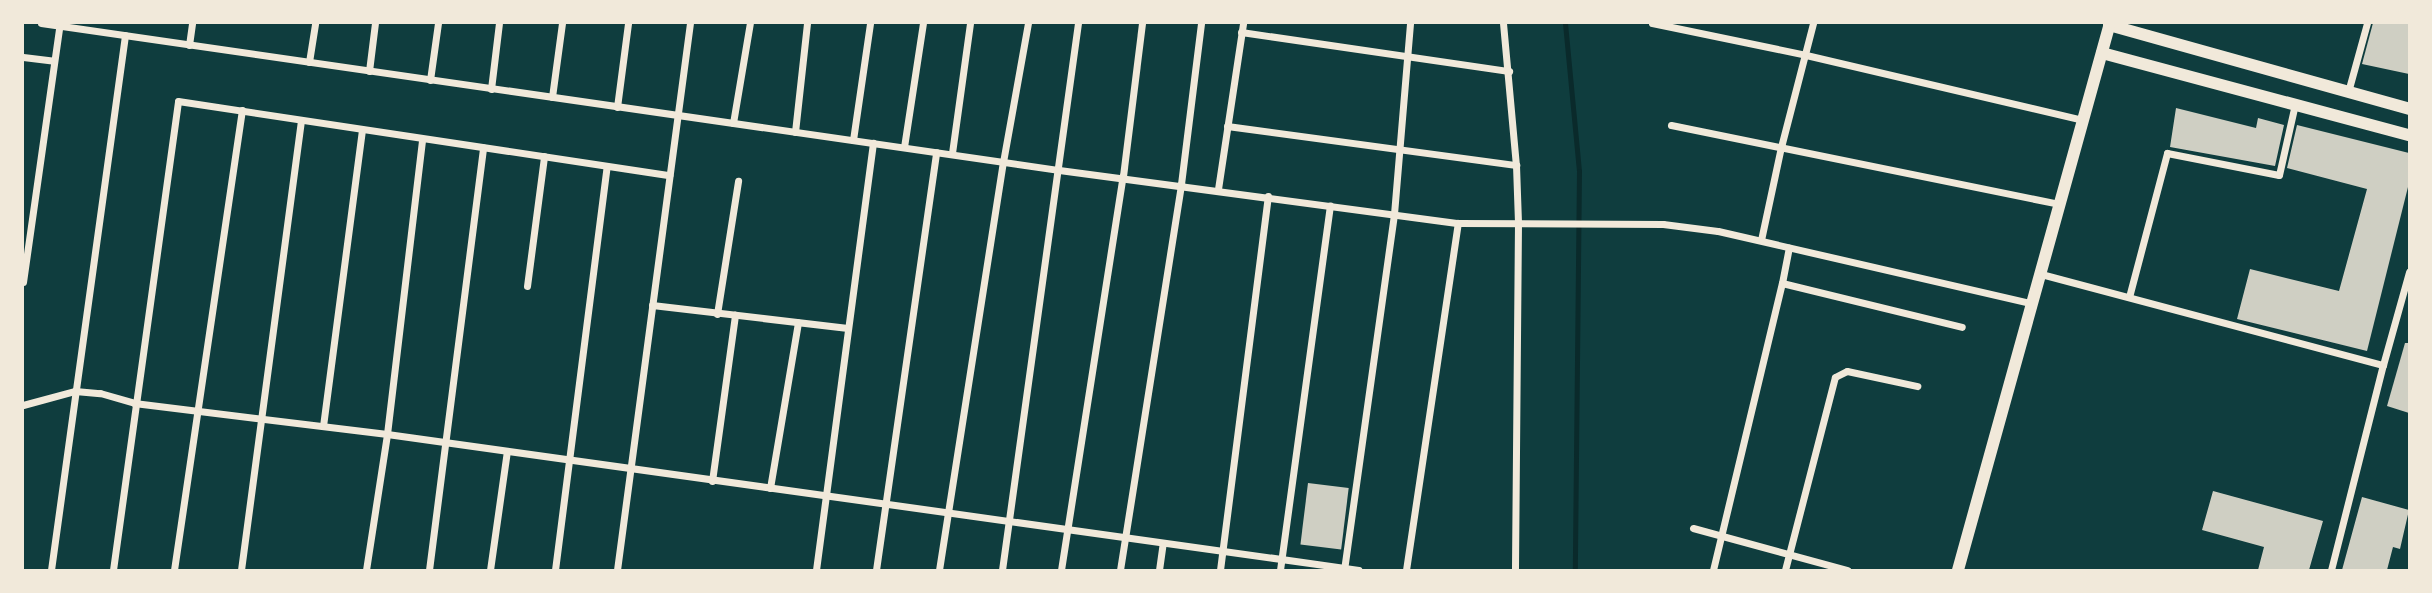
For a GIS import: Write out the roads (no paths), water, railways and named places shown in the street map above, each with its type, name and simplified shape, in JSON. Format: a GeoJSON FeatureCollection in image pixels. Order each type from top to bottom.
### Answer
{"type":"FeatureCollection","features":[{"type":"Feature","properties":{"kind":"street"},"geometry":{"type":"LineString","coordinates":[[41,23],[1059,170],[1123,176],[1458,223],[1663,224],[1761,240],[2033,304]]}},
{"type":"Feature","properties":{"kind":"street"},"geometry":{"type":"LineString","coordinates":[[189,45],[192,23]]}},
{"type":"Feature","properties":{"kind":"street"},"geometry":{"type":"LineString","coordinates":[[309,62],[315,23]]}},
{"type":"Feature","properties":{"kind":"street"},"geometry":{"type":"LineString","coordinates":[[369,71],[375,23]]}},
{"type":"Feature","properties":{"kind":"street"},"geometry":{"type":"LineString","coordinates":[[430,80],[438,23]]}},
{"type":"Feature","properties":{"kind":"street"},"geometry":{"type":"LineString","coordinates":[[491,89],[499,23]]}},
{"type":"Feature","properties":{"kind":"street"},"geometry":{"type":"LineString","coordinates":[[552,97],[562,23]]}},
{"type":"Feature","properties":{"kind":"street"},"geometry":{"type":"LineString","coordinates":[[617,107],[628,23]]}},
{"type":"Feature","properties":{"kind":"street"},"geometry":{"type":"LineString","coordinates":[[617,570],[690,23]]}},
{"type":"Feature","properties":{"kind":"street"},"geometry":{"type":"LineString","coordinates":[[733,123],[750,23]]}},
{"type":"Feature","properties":{"kind":"street"},"geometry":{"type":"LineString","coordinates":[[795,132],[807,23]]}},
{"type":"Feature","properties":{"kind":"street"},"geometry":{"type":"LineString","coordinates":[[853,140],[870,23]]}},
{"type":"Feature","properties":{"kind":"street"},"geometry":{"type":"LineString","coordinates":[[904,147],[923,23]]}},
{"type":"Feature","properties":{"kind":"street"},"geometry":{"type":"LineString","coordinates":[[951,153],[970,23]]}},
{"type":"Feature","properties":{"kind":"street"},"geometry":{"type":"LineString","coordinates":[[939,570],[1003,162],[1028,23]]}},
{"type":"Feature","properties":{"kind":"street"},"geometry":{"type":"LineString","coordinates":[[1002,570],[1078,23]]}},
{"type":"Feature","properties":{"kind":"street"},"geometry":{"type":"LineString","coordinates":[[1061,570],[1123,176],[1142,23]]}},
{"type":"Feature","properties":{"kind":"street"},"geometry":{"type":"LineString","coordinates":[[1120,570],[1181,184],[1200,23]]}},
{"type":"Feature","properties":{"kind":"street"},"geometry":{"type":"LineString","coordinates":[[1218,189],[1243,23]]}},
{"type":"Feature","properties":{"kind":"street"},"geometry":{"type":"LineString","coordinates":[[1344,569],[1394,214],[1410,23]]}},
{"type":"Feature","properties":{"kind":"street"},"geometry":{"type":"LineString","coordinates":[[1503,23],[1509,71],[1518,223],[1515,570]]}},
{"type":"Feature","properties":{"kind":"street"},"geometry":{"type":"LineString","coordinates":[[1652,23],[1693,27],[2083,120]]}},
{"type":"Feature","properties":{"kind":"street"},"geometry":{"type":"LineString","coordinates":[[1761,240],[1780,147],[1813,23]]}},
{"type":"Feature","properties":{"kind":"street"},"geometry":{"type":"LineString","coordinates":[[2348,92],[2367,23]]}},
{"type":"Feature","properties":{"kind":"street"},"geometry":{"type":"LineString","coordinates":[[23,282],[60,24]]}},
{"type":"Feature","properties":{"kind":"street"},"geometry":{"type":"LineString","coordinates":[[1958,570],[2110,24],[2409,109]]}},
{"type":"Feature","properties":{"kind":"street"},"geometry":{"type":"LineString","coordinates":[[1241,32],[1509,71]]}},
{"type":"Feature","properties":{"kind":"street"},"geometry":{"type":"LineString","coordinates":[[51,570],[125,36]]}},
{"type":"Feature","properties":{"kind":"street"},"geometry":{"type":"LineString","coordinates":[[2102,53],[2409,135]]}},
{"type":"Feature","properties":{"kind":"street"},"geometry":{"type":"LineString","coordinates":[[23,57],[54,61]]}},
{"type":"Feature","properties":{"kind":"street"},"geometry":{"type":"LineString","coordinates":[[113,570],[134,403],[178,101],[669,175]]}},
{"type":"Feature","properties":{"kind":"street"},"geometry":{"type":"LineString","coordinates":[[2129,297],[2167,153],[2279,175],[2295,104]]}},
{"type":"Feature","properties":{"kind":"street"},"geometry":{"type":"LineString","coordinates":[[174,570],[242,110]]}},
{"type":"Feature","properties":{"kind":"street"},"geometry":{"type":"LineString","coordinates":[[241,570],[301,121]]}},
{"type":"Feature","properties":{"kind":"street"},"geometry":{"type":"LineString","coordinates":[[1671,125],[2060,204]]}},
{"type":"Feature","properties":{"kind":"street"},"geometry":{"type":"LineString","coordinates":[[1227,126],[1516,165]]}},
{"type":"Feature","properties":{"kind":"street"},"geometry":{"type":"LineString","coordinates":[[323,426],[362,130]]}},
{"type":"Feature","properties":{"kind":"street"},"geometry":{"type":"LineString","coordinates":[[366,570],[387,434],[422,139]]}},
{"type":"Feature","properties":{"kind":"street"},"geometry":{"type":"LineString","coordinates":[[816,570],[873,143]]}},
{"type":"Feature","properties":{"kind":"street"},"geometry":{"type":"LineString","coordinates":[[429,570],[447,443],[458,325],[483,147]]}},
{"type":"Feature","properties":{"kind":"street"},"geometry":{"type":"LineString","coordinates":[[876,570],[936,152]]}},
{"type":"Feature","properties":{"kind":"street"},"geometry":{"type":"LineString","coordinates":[[527,286],[544,156]]}},
{"type":"Feature","properties":{"kind":"street"},"geometry":{"type":"LineString","coordinates":[[555,570],[607,166]]}},
{"type":"Feature","properties":{"kind":"street"},"geometry":{"type":"LineString","coordinates":[[717,314],[738,181]]}},
{"type":"Feature","properties":{"kind":"street"},"geometry":{"type":"LineString","coordinates":[[1220,570],[1268,196]]}},
{"type":"Feature","properties":{"kind":"street"},"geometry":{"type":"LineString","coordinates":[[1280,570],[1331,205]]}},
{"type":"Feature","properties":{"kind":"street"},"geometry":{"type":"LineString","coordinates":[[1406,570],[1458,223]]}},
{"type":"Feature","properties":{"kind":"street"},"geometry":{"type":"LineString","coordinates":[[1713,570],[1789,248]]}},
{"type":"Feature","properties":{"kind":"street"},"geometry":{"type":"LineString","coordinates":[[2331,570],[2409,272]]}},
{"type":"Feature","properties":{"kind":"street"},"geometry":{"type":"LineString","coordinates":[[2041,274],[2383,365]]}},
{"type":"Feature","properties":{"kind":"street"},"geometry":{"type":"LineString","coordinates":[[1782,283],[1962,327]]}},
{"type":"Feature","properties":{"kind":"street"},"geometry":{"type":"LineString","coordinates":[[652,305],[848,328]]}},
{"type":"Feature","properties":{"kind":"street"},"geometry":{"type":"LineString","coordinates":[[712,481],[735,315]]}},
{"type":"Feature","properties":{"kind":"street"},"geometry":{"type":"LineString","coordinates":[[770,488],[798,322]]}},
{"type":"Feature","properties":{"kind":"street"},"geometry":{"type":"LineString","coordinates":[[1785,570],[1835,377],[1847,370],[1917,386]]}},
{"type":"Feature","properties":{"kind":"street"},"geometry":{"type":"LineString","coordinates":[[23,405],[75,391],[100,393],[134,403],[387,434],[1359,570]]}},
{"type":"Feature","properties":{"kind":"street"},"geometry":{"type":"LineString","coordinates":[[491,570],[507,451]]}},
{"type":"Feature","properties":{"kind":"street"},"geometry":{"type":"LineString","coordinates":[[1693,528],[1847,570]]}},
{"type":"Feature","properties":{"kind":"street"},"geometry":{"type":"LineString","coordinates":[[1159,570],[1163,543]]}},
{"type":"Feature","properties":{"kind":"waterway"},"geometry":{"type":"LineString","coordinates":[[1565,23],[1579,171],[1575,570]]}}]}
